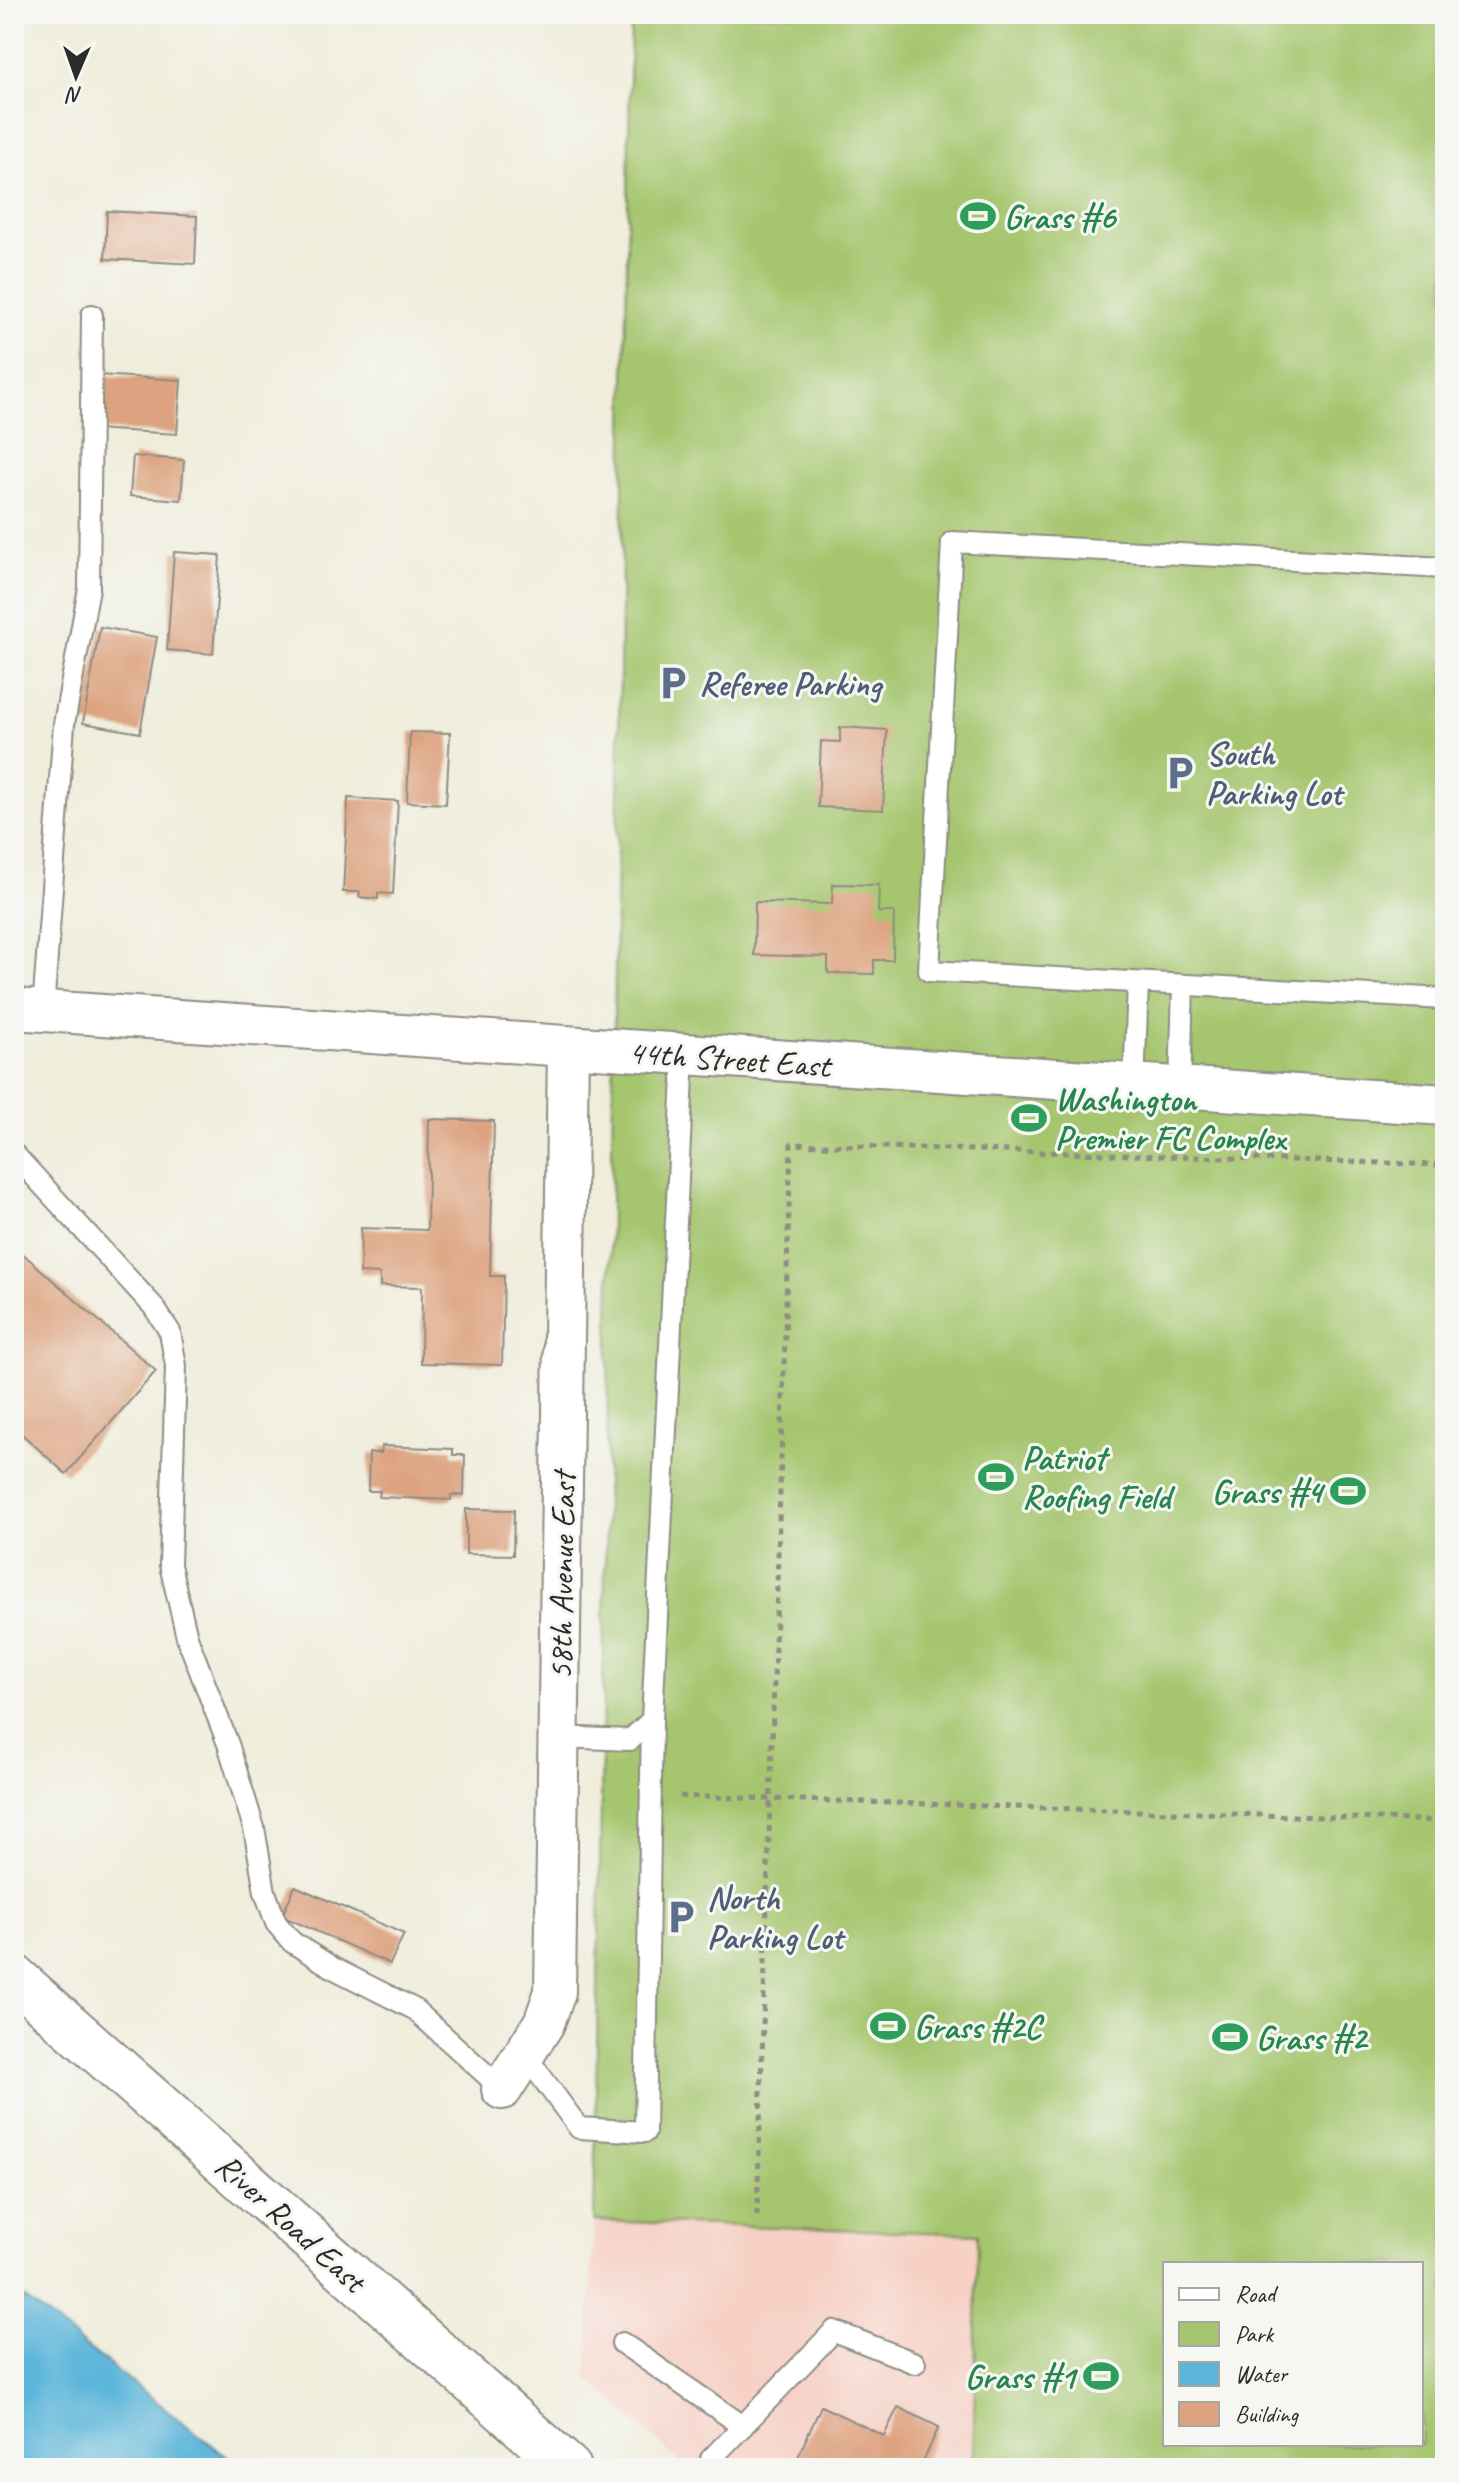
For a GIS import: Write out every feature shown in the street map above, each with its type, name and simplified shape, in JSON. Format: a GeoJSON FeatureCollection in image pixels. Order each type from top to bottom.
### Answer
{"type":"FeatureCollection","features":[{"type":"Feature","properties":{"kind":"main road","name":"River Road East"},"geometry":{"type":"LineString","coordinates":[[14,1977],[569,2468]]}},
{"type":"Feature","properties":{"kind":"street","name":"44th Street East"},"geometry":{"type":"LineString","coordinates":[[28,1010],[1445,1105]]}},
{"type":"Feature","properties":{"kind":"street","name":"58th Avenue East"},"geometry":{"type":"LineString","coordinates":[[502,2089],[526,2056],[544,2023],[555,1992],[568,1048]]}},
{"type":"Feature","properties":{"kind":"lane"},"geometry":{"type":"LineString","coordinates":[[28,1010],[64,724],[89,588],[92,315]]}},
{"type":"Feature","properties":{"kind":"lane"},"geometry":{"type":"LineString","coordinates":[[1445,568],[952,542],[929,971],[1445,999]]}},
{"type":"Feature","properties":{"kind":"lane"},"geometry":{"type":"LineString","coordinates":[[1134,1085],[1138,983]]}},
{"type":"Feature","properties":{"kind":"lane"},"geometry":{"type":"LineString","coordinates":[[1180,1088],[1183,985]]}},
{"type":"Feature","properties":{"kind":"lane"},"geometry":{"type":"LineString","coordinates":[[526,2056],[579,2128],[645,2132],[652,1720],[684,1055]]}},
{"type":"Feature","properties":{"kind":"lane"},"geometry":{"type":"LineString","coordinates":[[14,1154],[153,1306],[170,1332],[176,1366],[170,1565],[187,1637],[228,1744],[254,1828],[265,1892],[276,1923],[292,1942],[333,1968],[414,2009],[502,2089]]}},
{"type":"Feature","properties":{"kind":"lane"},"geometry":{"type":"LineString","coordinates":[[559,1737],[630,1740],[652,1720]]}},
{"type":"Feature","properties":{"kind":"lane"},"geometry":{"type":"LineString","coordinates":[[712,2465],[743,2426],[834,2331],[915,2363]]}},
{"type":"Feature","properties":{"kind":"lane"},"geometry":{"type":"LineString","coordinates":[[622,2343],[743,2426]]}},
{"type":"Feature","properties":{"kind":"path"},"geometry":{"type":"LineString","coordinates":[[757,2216],[791,1144],[1445,1165]]}},
{"type":"Feature","properties":{"kind":"path"},"geometry":{"type":"LineString","coordinates":[[651,1795],[1445,1821]]}},
{"type":"Feature","properties":{"kind":"shaded area"},"geometry":{"type":"Polygon","coordinates":[[[594,2221],[978,2234],[973,2468],[686,2468],[587,2378],[594,2221]]]}},
{"type":"Feature","properties":{"kind":"green space","name":"Washington Premier FC Complex"},"geometry":{"type":"Polygon","coordinates":[[[631,14],[1445,14],[1445,2468],[973,2468],[978,2234],[594,2221],[631,14]]]}},
{"type":"Feature","properties":{"kind":"water"},"geometry":{"type":"Polygon","coordinates":[[[14,2290],[235,2463],[241,2468],[14,2468],[14,2290]]]}},
{"type":"Feature","properties":{"kind":"building"},"geometry":{"type":"Polygon","coordinates":[[[107,211],[197,216],[195,264],[105,259],[107,211]]]}},
{"type":"Feature","properties":{"kind":"building"},"geometry":{"type":"Polygon","coordinates":[[[97,375],[181,380],[177,434],[94,429],[97,375]]]}},
{"type":"Feature","properties":{"kind":"building"},"geometry":{"type":"Polygon","coordinates":[[[133,456],[184,460],[181,500],[130,496],[133,456]]]}},
{"type":"Feature","properties":{"kind":"building"},"geometry":{"type":"Polygon","coordinates":[[[174,552],[220,555],[213,654],[167,650],[174,552]]]}},
{"type":"Feature","properties":{"kind":"building"},"geometry":{"type":"Polygon","coordinates":[[[100,627],[157,637],[140,733],[83,723],[100,627]]]}},
{"type":"Feature","properties":{"kind":"building"},"geometry":{"type":"Polygon","coordinates":[[[840,727],[887,730],[883,810],[818,807],[821,741],[840,742],[840,727]]]}},
{"type":"Feature","properties":{"kind":"building"},"geometry":{"type":"Polygon","coordinates":[[[410,732],[450,733],[446,804],[407,802],[410,732]]]}},
{"type":"Feature","properties":{"kind":"building"},"geometry":{"type":"Polygon","coordinates":[[[348,798],[398,801],[393,894],[378,893],[378,899],[359,897],[360,892],[343,892],[348,798]]]}},
{"type":"Feature","properties":{"kind":"building"},"geometry":{"type":"Polygon","coordinates":[[[833,884],[879,885],[878,912],[894,912],[893,960],[874,960],[874,974],[828,973],[828,957],[754,955],[755,902],[832,904],[833,884]]]}},
{"type":"Feature","properties":{"kind":"building"},"geometry":{"type":"Polygon","coordinates":[[[429,1119],[494,1121],[490,1276],[504,1276],[502,1365],[421,1363],[422,1287],[380,1286],[380,1274],[360,1273],[361,1228],[427,1230],[429,1119]]]}},
{"type":"Feature","properties":{"kind":"building"},"geometry":{"type":"Polygon","coordinates":[[[14,1246],[156,1371],[66,1474],[14,1427],[14,1246]]]}},
{"type":"Feature","properties":{"kind":"building"},"geometry":{"type":"Polygon","coordinates":[[[382,1446],[453,1449],[453,1455],[465,1455],[464,1495],[451,1495],[451,1500],[379,1497],[380,1491],[368,1491],[369,1453],[381,1453],[382,1446]]]}},
{"type":"Feature","properties":{"kind":"building"},"geometry":{"type":"Polygon","coordinates":[[[466,1509],[514,1510],[513,1555],[466,1554],[466,1509]]]}},
{"type":"Feature","properties":{"kind":"building"},"geometry":{"type":"Polygon","coordinates":[[[295,1886],[404,1934],[390,1964],[282,1916],[295,1886]]]}},
{"type":"Feature","properties":{"kind":"building"},"geometry":{"type":"Polygon","coordinates":[[[821,2406],[884,2436],[898,2407],[939,2427],[920,2468],[793,2468],[821,2406]]]}},
{"type":"Feature","properties":{"kind":"place","name":"Grass #6"},"geometry":{"type":"Point","coordinates":[978,216]}},
{"type":"Feature","properties":{"kind":"place","name":"Referee Parking"},"geometry":{"type":"Point","coordinates":[673,683]}},
{"type":"Feature","properties":{"kind":"place","name":"South Parking Lot"},"geometry":{"type":"Point","coordinates":[1180,773]}},
{"type":"Feature","properties":{"kind":"place","name":"Washington Premier FC Complex"},"geometry":{"type":"Point","coordinates":[1029,1118]}},
{"type":"Feature","properties":{"kind":"place","name":"Patriot Roofing Field"},"geometry":{"type":"Point","coordinates":[996,1477]}},
{"type":"Feature","properties":{"kind":"place","name":"Grass #4"},"geometry":{"type":"Point","coordinates":[1348,1491]}},
{"type":"Feature","properties":{"kind":"place","name":"North Parking Lot"},"geometry":{"type":"Point","coordinates":[681,1917]}},
{"type":"Feature","properties":{"kind":"place","name":"Grass #2C"},"geometry":{"type":"Point","coordinates":[888,2026]}},
{"type":"Feature","properties":{"kind":"place","name":"Grass #2"},"geometry":{"type":"Point","coordinates":[1230,2037]}},
{"type":"Feature","properties":{"kind":"place","name":"Grass #1"},"geometry":{"type":"Point","coordinates":[1101,2376]}}]}
